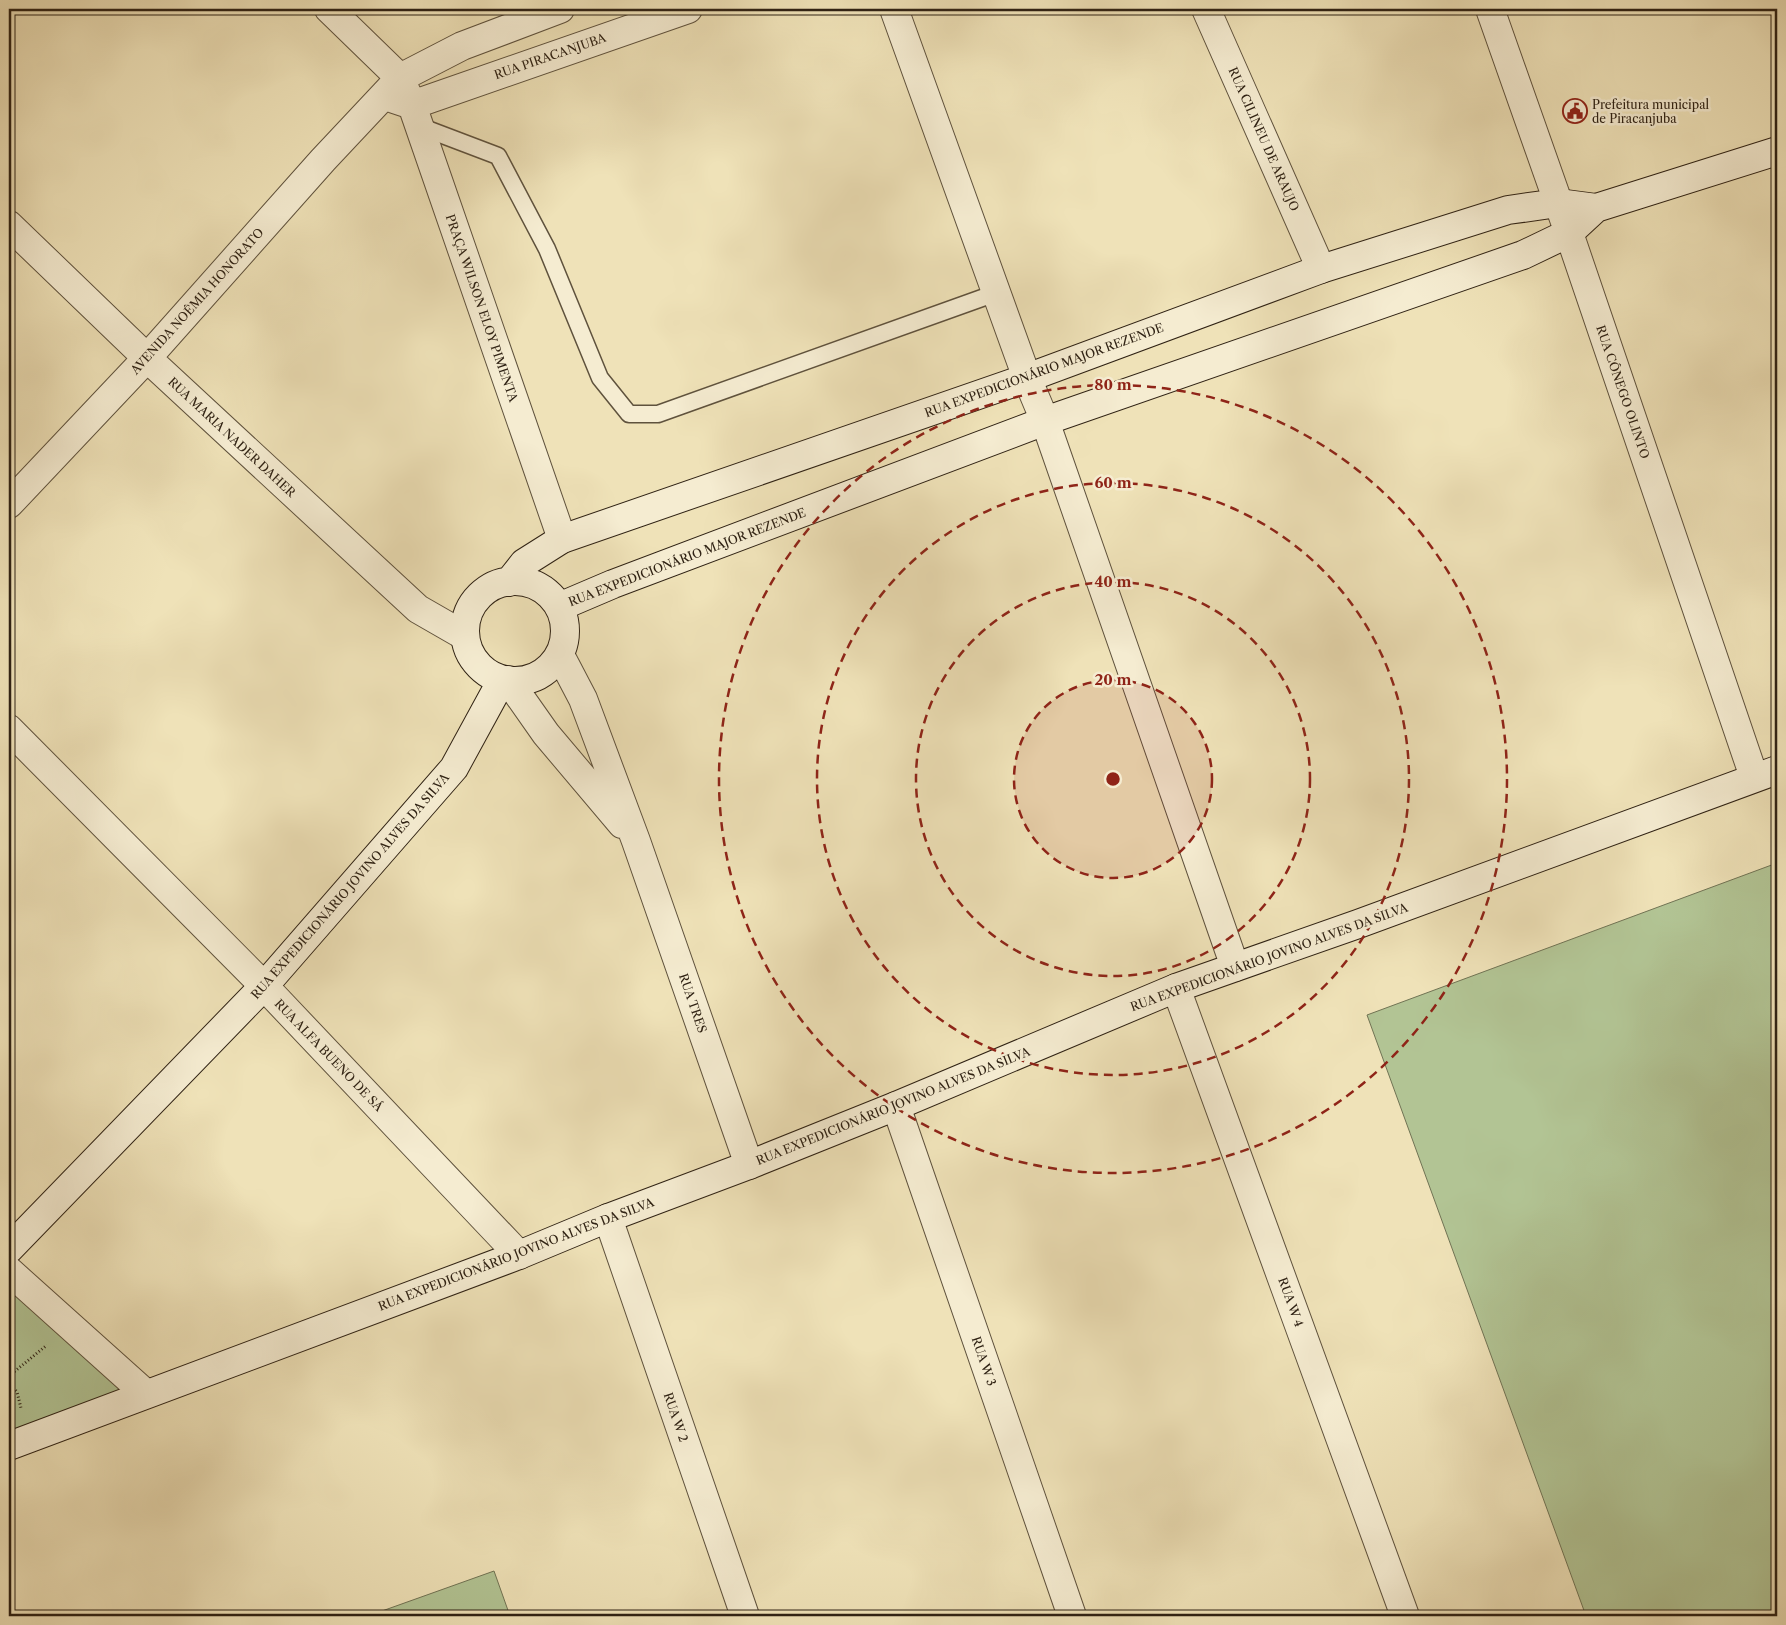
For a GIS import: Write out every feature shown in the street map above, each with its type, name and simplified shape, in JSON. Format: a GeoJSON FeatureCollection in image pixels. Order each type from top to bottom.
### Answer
{"type":"FeatureCollection","features":[{"type":"Feature","properties":{"kind":"street"},"geometry":{"type":"LineString","coordinates":[[329,9],[416,116]]}},
{"type":"Feature","properties":{"kind":"street"},"geometry":{"type":"LineString","coordinates":[[391,87],[462,46],[560,9]]}},
{"type":"Feature","properties":{"kind":"street","name":"RUA PIRACANJUBA"},"geometry":{"type":"LineString","coordinates":[[416,116],[688,9]]}},
{"type":"Feature","properties":{"kind":"street"},"geometry":{"type":"LineString","coordinates":[[894,9],[1027,378],[1046,421],[1235,967]]}},
{"type":"Feature","properties":{"kind":"street","name":"RUA CILINEU DE ARAUJO"},"geometry":{"type":"LineString","coordinates":[[1206,9],[1321,269]]}},
{"type":"Feature","properties":{"kind":"street","name":"RUA CÔNEGO OLINTO"},"geometry":{"type":"LineString","coordinates":[[1490,9],[1558,203],[1766,773]]}},
{"type":"Feature","properties":{"kind":"street","name":"AVENIDA NOÊMIA HONORATO"},"geometry":{"type":"LineString","coordinates":[[9,504],[147,358],[323,160],[391,87]]}},
{"type":"Feature","properties":{"kind":"street","name":"PRAÇA WILSON ELOY PIMENTA"},"geometry":{"type":"LineString","coordinates":[[416,116],[562,540]]}},
{"type":"Feature","properties":{"kind":"street","name":"RUA EXPEDICIONÁRIO MAJOR REZENDE"},"geometry":{"type":"LineString","coordinates":[[509,582],[524,563],[562,540],[1027,378],[1321,269],[1508,210],[1558,203],[1596,208],[1777,151]]}},
{"type":"Feature","properties":{"kind":"street","name":"RUA EXPEDICIONÁRIO MAJOR REZENDE"},"geometry":{"type":"LineString","coordinates":[[559,607],[613,584],[1046,421],[1523,255],[1569,233],[1596,208]]}},
{"type":"Feature","properties":{"kind":"street","name":"RUA MARIA NADER DAHER"},"geometry":{"type":"LineString","coordinates":[[9,225],[147,358],[418,609],[464,636]]}},
{"type":"Feature","properties":{"kind":"street"},"geometry":{"type":"LineString","coordinates":[[509,582],[525,582],[540,587],[553,597],[566,626],[565,642],[560,655],[546,671],[528,680],[505,680],[482,669],[470,654],[464,636],[466,620],[472,606],[481,594],[494,586],[509,582]]}},
{"type":"Feature","properties":{"kind":"street","name":"RUA TRES"},"geometry":{"type":"LineString","coordinates":[[560,655],[583,699],[636,841],[750,1165]]}},
{"type":"Feature","properties":{"kind":"street"},"geometry":{"type":"LineString","coordinates":[[505,680],[546,734],[636,841]]}},
{"type":"Feature","properties":{"kind":"street","name":"RUA EXPEDICIONÁRIO JOVINO ALVES DA SILVA"},"geometry":{"type":"LineString","coordinates":[[9,1249],[264,986],[454,768],[505,680]]}},
{"type":"Feature","properties":{"kind":"street","name":"RUA ALFA BUENO DE SÁ"},"geometry":{"type":"LineString","coordinates":[[9,729],[264,986],[519,1255]]}},
{"type":"Feature","properties":{"kind":"street","name":"RUA EXPEDICIONÁRIO JOVINO ALVES DA SILVA"},"geometry":{"type":"LineString","coordinates":[[9,1446],[519,1255],[608,1218],[750,1165],[896,1106],[1176,988],[1358,924],[1766,773]]}},
{"type":"Feature","properties":{"kind":"street","name":"RUA W 4"},"geometry":{"type":"LineString","coordinates":[[1176,988],[1406,1616]]}},
{"type":"Feature","properties":{"kind":"street","name":"RUA W 3"},"geometry":{"type":"LineString","coordinates":[[896,1106],[1072,1616]]}},
{"type":"Feature","properties":{"kind":"street","name":"RUA W 2"},"geometry":{"type":"LineString","coordinates":[[608,1218],[745,1616]]}},
{"type":"Feature","properties":{"kind":"street"},"geometry":{"type":"LineString","coordinates":[[9,1271],[146,1394]]}},
{"type":"Feature","properties":{"kind":"lane"},"geometry":{"type":"LineString","coordinates":[[416,116],[498,156],[547,249],[600,378],[629,414],[658,414],[996,293]]}},
{"type":"Feature","properties":{"kind":"path"},"geometry":{"type":"LineString","coordinates":[[9,1376],[49,1343]]}},
{"type":"Feature","properties":{"kind":"path"},"geometry":{"type":"LineString","coordinates":[[9,1382],[16,1392],[22,1416]]}},
{"type":"Feature","properties":{"kind":"green space"},"geometry":{"type":"Polygon","coordinates":[[[1777,863],[1777,1616],[1586,1616],[1367,1015],[1777,863]]]}},
{"type":"Feature","properties":{"kind":"green space"},"geometry":{"type":"Polygon","coordinates":[[[9,1282],[130,1395],[9,1437],[9,1282]]]}},
{"type":"Feature","properties":{"kind":"green space"},"geometry":{"type":"Polygon","coordinates":[[[494,1571],[510,1616],[368,1616],[494,1571]]]}},
{"type":"Feature","properties":{"kind":"place","name":"Prefeitura municipal de Piracanjuba"},"geometry":{"type":"Point","coordinates":[1575,111]}}]}
